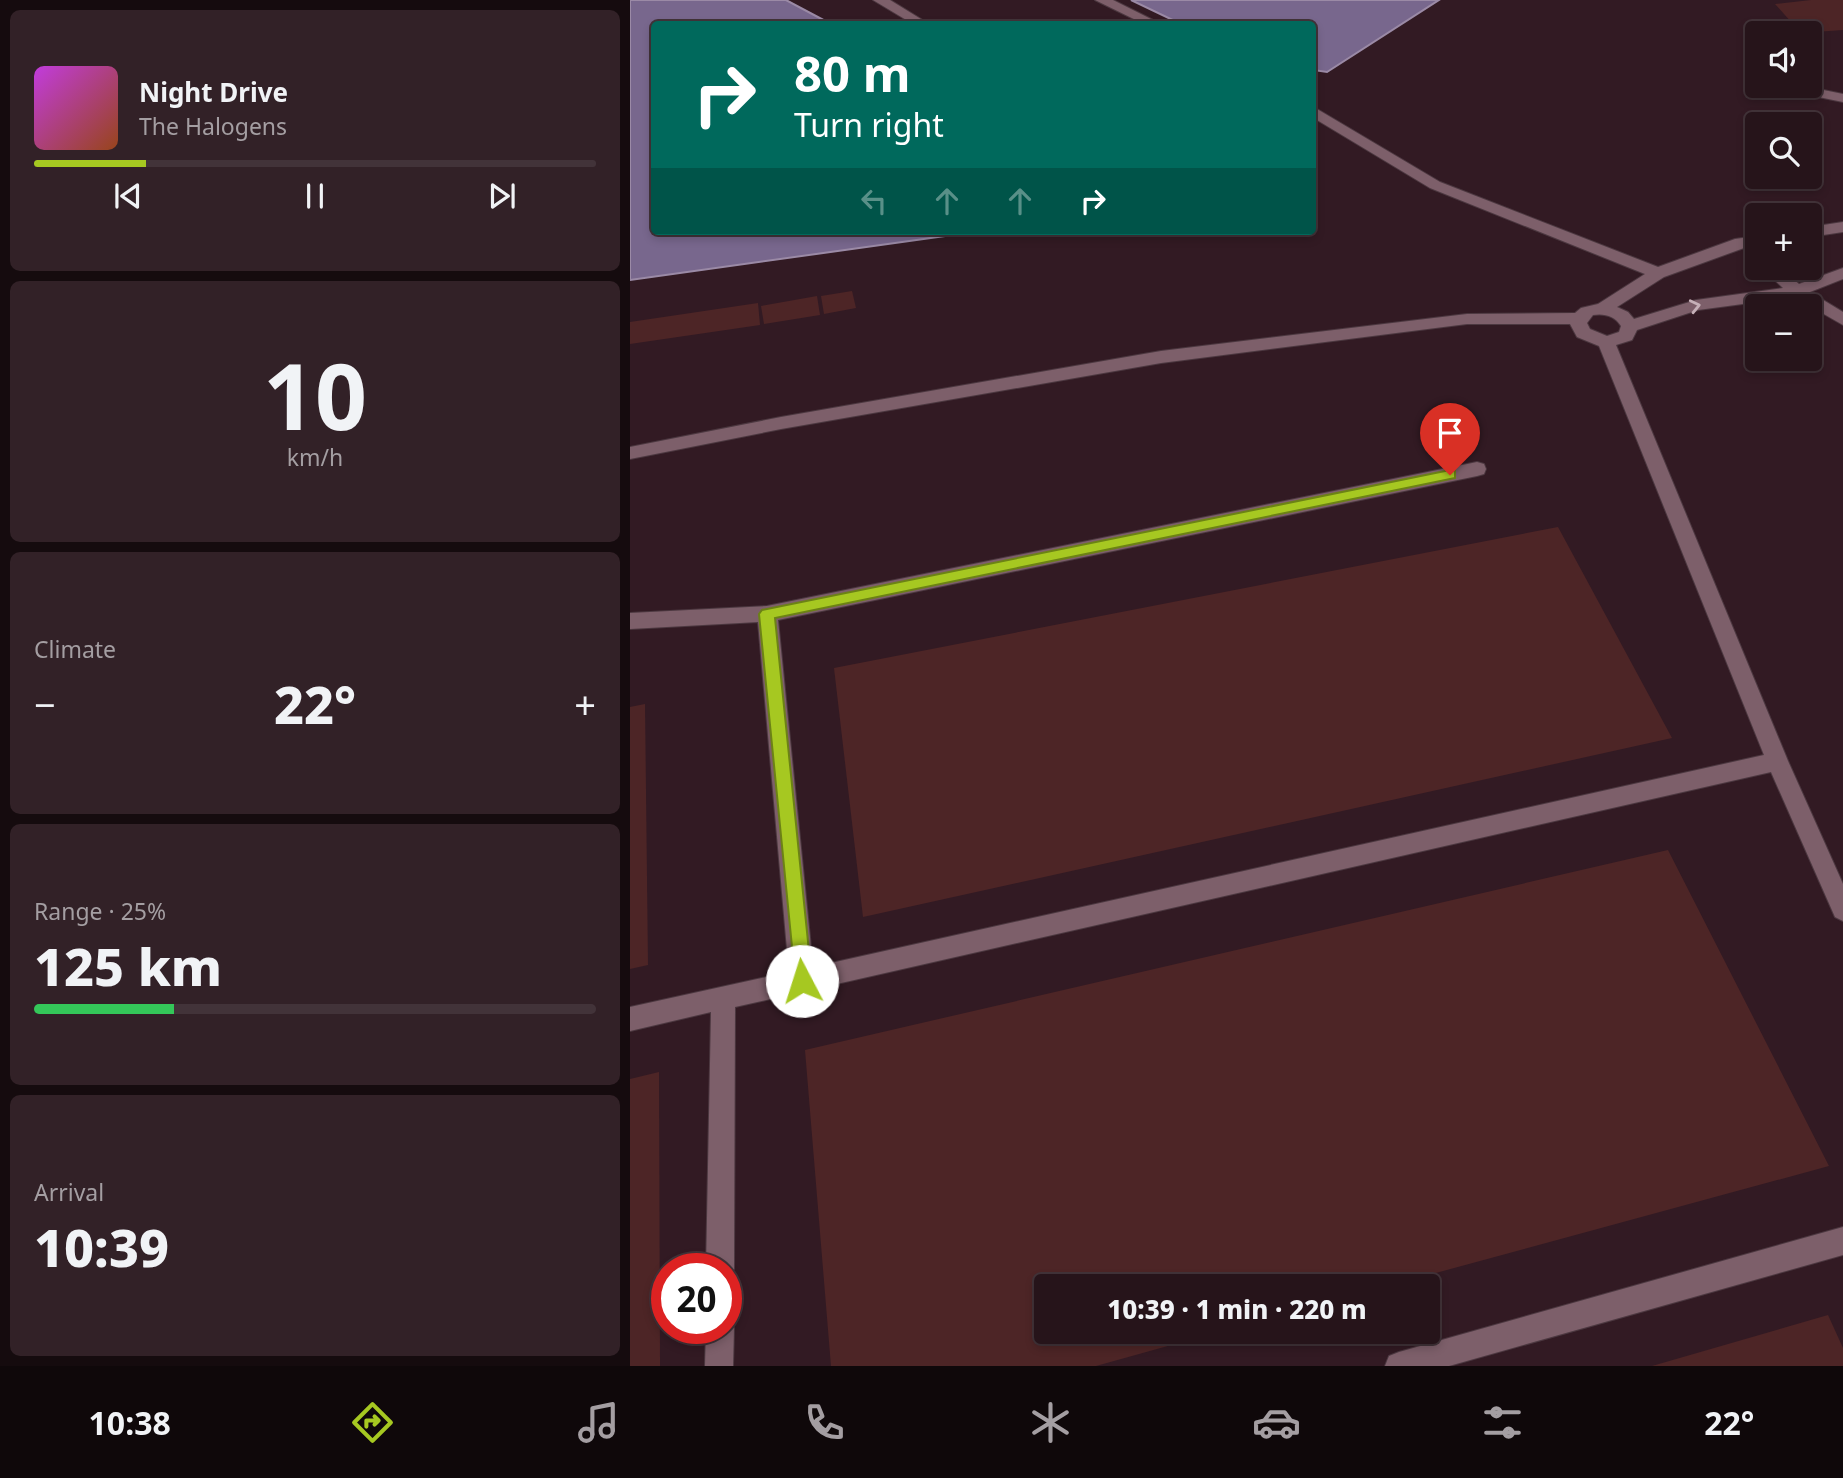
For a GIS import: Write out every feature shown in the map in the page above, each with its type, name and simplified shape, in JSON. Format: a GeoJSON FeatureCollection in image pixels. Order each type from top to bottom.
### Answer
{"type":"FeatureCollection","features":[{"type":"Feature","properties":{"kind":"lane"},"geometry":{"type":"LineString","coordinates":[[880,0],[917,21]]}},
{"type":"Feature","properties":{"kind":"lane"},"geometry":{"type":"LineString","coordinates":[[1102,0],[1148,21]]}},
{"type":"Feature","properties":{"kind":"lane"},"geometry":{"type":"LineString","coordinates":[[1822,94],[1843,98]]}},
{"type":"Feature","properties":{"kind":"lane"},"geometry":{"type":"LineString","coordinates":[[1316,112],[1435,185],[1658,273]]}},
{"type":"Feature","properties":{"kind":"lane"},"geometry":{"type":"LineString","coordinates":[[1822,230],[1843,227]]}},
{"type":"Feature","properties":{"kind":"lane"},"geometry":{"type":"LineString","coordinates":[[1602,309],[1658,273],[1745,243]]}},
{"type":"Feature","properties":{"kind":"lane"},"geometry":{"type":"LineString","coordinates":[[1630,326],[1696,305],[1797,291],[1843,273]]}},
{"type":"Feature","properties":{"kind":"lane"},"geometry":{"type":"LineString","coordinates":[[1784,280],[1843,320]]}},
{"type":"Feature","properties":{"kind":"lane"},"geometry":{"type":"LineString","coordinates":[[630,453],[794,420],[1161,357],[1467,319],[1579,318],[1588,311],[1602,309],[1617,312],[1630,326]]}},
{"type":"Feature","properties":{"kind":"lane"},"geometry":{"type":"LineString","coordinates":[[1579,318],[1578,323],[1583,333],[1606,342],[1621,340],[1630,326]]}},
{"type":"Feature","properties":{"kind":"lane"},"geometry":{"type":"LineString","coordinates":[[1606,342],[1777,761],[1843,910]]}},
{"type":"Feature","properties":{"kind":"lane"},"geometry":{"type":"LineString","coordinates":[[630,621],[767,614],[1478,469]]}},
{"type":"Feature","properties":{"kind":"lane"},"geometry":{"type":"LineString","coordinates":[[767,614],[802,981]]}},
{"type":"Feature","properties":{"kind":"lane"},"geometry":{"type":"LineString","coordinates":[[630,1020],[1777,761]]}},
{"type":"Feature","properties":{"kind":"lane"},"geometry":{"type":"LineString","coordinates":[[720,1253],[723,999]]}},
{"type":"Feature","properties":{"kind":"lane"},"geometry":{"type":"LineString","coordinates":[[1399,1366],[1843,1241]]}},
{"type":"Feature","properties":{"kind":"lane"},"geometry":{"type":"LineString","coordinates":[[719,1366],[720,1344]]}},
{"type":"Feature","properties":{"kind":"shaded area"},"geometry":{"type":"Polygon","coordinates":[[[630,0],[786,0],[825,21],[651,21],[651,235],[952,235],[630,280],[630,0]]]}},
{"type":"Feature","properties":{"kind":"shaded area"},"geometry":{"type":"Polygon","coordinates":[[[1131,0],[1439,0],[1327,72],[1316,70],[1316,21],[1175,21],[1131,0]]]}},
{"type":"Feature","properties":{"kind":"building"},"geometry":{"type":"Polygon","coordinates":[[[1843,0],[1843,30],[1822,32],[1822,21],[1790,21],[1775,4],[1843,0]]]}},
{"type":"Feature","properties":{"kind":"building"},"geometry":{"type":"Polygon","coordinates":[[[852,291],[856,308],[824,314],[821,296],[852,291]]]}},
{"type":"Feature","properties":{"kind":"building"},"geometry":{"type":"Polygon","coordinates":[[[817,296],[820,315],[764,324],[761,306],[817,296]]]}},
{"type":"Feature","properties":{"kind":"building"},"geometry":{"type":"Polygon","coordinates":[[[758,303],[760,325],[630,344],[630,322],[758,303]]]}},
{"type":"Feature","properties":{"kind":"building"},"geometry":{"type":"Polygon","coordinates":[[[1558,527],[1672,738],[863,917],[834,668],[1558,527]]]}},
{"type":"Feature","properties":{"kind":"building"},"geometry":{"type":"Polygon","coordinates":[[[645,704],[648,965],[630,969],[630,707],[645,704]]]}},
{"type":"Feature","properties":{"kind":"building"},"geometry":{"type":"Polygon","coordinates":[[[1668,850],[1829,1166],[1432,1274],[1034,1274],[1034,1344],[1175,1344],[1096,1366],[831,1366],[805,1050],[1668,850]]]}},
{"type":"Feature","properties":{"kind":"building"},"geometry":{"type":"Polygon","coordinates":[[[659,1072],[660,1253],[651,1253],[651,1344],[660,1344],[660,1366],[630,1366],[630,1079],[659,1072]]]}},
{"type":"Feature","properties":{"kind":"building"},"geometry":{"type":"Polygon","coordinates":[[[1828,1315],[1843,1348],[1843,1366],[1652,1366],[1828,1315]]]}},
{"type":"Feature","properties":{"kind":"route"},"geometry":{"type":"LineString","coordinates":[[802,981],[767,614],[1450,475]]}}]}
